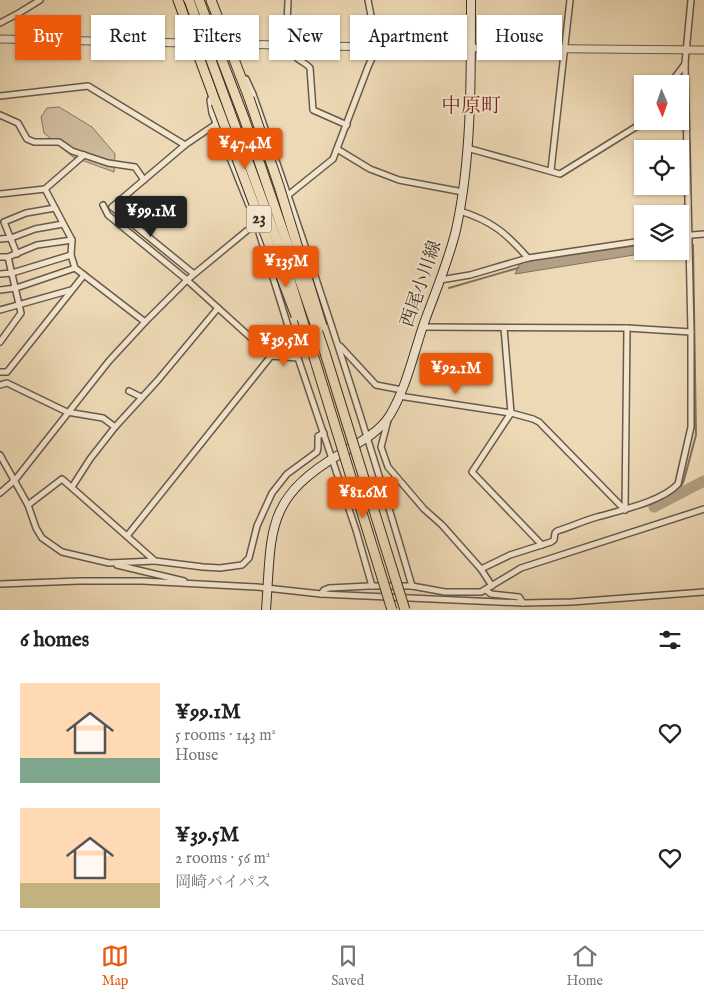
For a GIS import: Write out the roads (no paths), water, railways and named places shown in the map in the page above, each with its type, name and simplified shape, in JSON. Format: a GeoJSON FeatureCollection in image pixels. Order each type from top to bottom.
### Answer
{"type":"FeatureCollection","features":[{"type":"Feature","properties":{"kind":"highway","name":"23"},"geometry":{"type":"LineString","coordinates":[[179,0],[184,15]]}},
{"type":"Feature","properties":{"kind":"highway","name":"23"},"geometry":{"type":"LineString","coordinates":[[189,0],[283,258],[392,610]]}},
{"type":"Feature","properties":{"kind":"highway","name":"23"},"geometry":{"type":"LineString","coordinates":[[199,0],[244,118],[325,353],[405,610]]}},
{"type":"Feature","properties":{"kind":"highway","name":"23"},"geometry":{"type":"LineString","coordinates":[[211,0],[217,15]]}},
{"type":"Feature","properties":{"kind":"highway","name":"23"},"geometry":{"type":"LineString","coordinates":[[201,60],[300,326],[307,333]]}},
{"type":"Feature","properties":{"kind":"highway","name":"23"},"geometry":{"type":"LineString","coordinates":[[234,60],[249,98],[300,252],[328,345],[325,353]]}},
{"type":"Feature","properties":{"kind":"main road","name":"西尾小川線"},"geometry":{"type":"LineString","coordinates":[[266,610],[270,544],[279,511],[291,492],[302,480],[319,466],[367,438],[388,418],[401,393],[440,280],[455,232],[463,192],[467,148],[471,0]]}},
{"type":"Feature","properties":{"kind":"street"},"geometry":{"type":"LineString","coordinates":[[0,22],[40,0]]}},
{"type":"Feature","properties":{"kind":"street"},"geometry":{"type":"LineString","coordinates":[[174,0],[181,15]]}},
{"type":"Feature","properties":{"kind":"street"},"geometry":{"type":"LineString","coordinates":[[288,0],[288,15]]}},
{"type":"Feature","properties":{"kind":"street"},"geometry":{"type":"LineString","coordinates":[[368,0],[371,15]]}},
{"type":"Feature","properties":{"kind":"street"},"geometry":{"type":"LineString","coordinates":[[551,170],[570,0]]}},
{"type":"Feature","properties":{"kind":"street"},"geometry":{"type":"LineString","coordinates":[[688,205],[685,63],[692,0]]}},
{"type":"Feature","properties":{"kind":"street"},"geometry":{"type":"LineString","coordinates":[[0,39],[175,42]]}},
{"type":"Feature","properties":{"kind":"street"},"geometry":{"type":"LineString","coordinates":[[467,48],[704,50]]}},
{"type":"Feature","properties":{"kind":"street"},"geometry":{"type":"LineString","coordinates":[[299,60],[310,68],[313,110],[347,125]]}},
{"type":"Feature","properties":{"kind":"street"},"geometry":{"type":"LineString","coordinates":[[0,493],[15,480],[109,361],[145,322],[187,280],[333,159],[371,60]]}},
{"type":"Feature","properties":{"kind":"street"},"geometry":{"type":"LineString","coordinates":[[676,75],[685,63]]}},
{"type":"Feature","properties":{"kind":"street"},"geometry":{"type":"LineString","coordinates":[[237,67],[244,75],[254,94],[338,344],[412,586]]}},
{"type":"Feature","properties":{"kind":"street"},"geometry":{"type":"LineString","coordinates":[[0,96],[88,86],[186,145]]}},
{"type":"Feature","properties":{"kind":"street"},"geometry":{"type":"LineString","coordinates":[[213,92],[210,100],[216,124],[256,223],[298,358],[333,458],[372,586]]}},
{"type":"Feature","properties":{"kind":"street"},"geometry":{"type":"LineString","coordinates":[[0,115],[18,123],[28,138],[34,142],[59,142],[72,151],[108,163],[136,167],[144,180]]}},
{"type":"Feature","properties":{"kind":"street"},"geometry":{"type":"LineString","coordinates":[[194,274],[112,207],[186,145],[216,124]]}},
{"type":"Feature","properties":{"kind":"street"},"geometry":{"type":"LineString","coordinates":[[467,148],[560,174],[634,129]]}},
{"type":"Feature","properties":{"kind":"street"},"geometry":{"type":"LineString","coordinates":[[338,149],[370,169],[399,180],[463,192]]}},
{"type":"Feature","properties":{"kind":"street"},"geometry":{"type":"LineString","coordinates":[[0,194],[45,189],[84,155]]}},
{"type":"Feature","properties":{"kind":"street"},"geometry":{"type":"LineString","coordinates":[[45,189],[72,240],[71,255],[74,268],[145,322]]}},
{"type":"Feature","properties":{"kind":"street"},"geometry":{"type":"LineString","coordinates":[[103,205],[108,215],[187,280],[271,356],[298,358]]}},
{"type":"Feature","properties":{"kind":"street"},"geometry":{"type":"LineString","coordinates":[[17,254],[4,222],[26,213],[55,208]]}},
{"type":"Feature","properties":{"kind":"street"},"geometry":{"type":"LineString","coordinates":[[460,211],[481,218],[493,226],[514,242],[528,258]]}},
{"type":"Feature","properties":{"kind":"street"},"geometry":{"type":"LineString","coordinates":[[0,239],[11,238],[35,228],[63,224]]}},
{"type":"Feature","properties":{"kind":"street"},"geometry":{"type":"LineString","coordinates":[[481,569],[510,555],[554,540],[557,531],[597,517],[638,506],[673,489],[678,484],[691,428],[689,235],[704,234]]}},
{"type":"Feature","properties":{"kind":"street"},"geometry":{"type":"LineString","coordinates":[[0,257],[8,257],[37,245],[72,240]]}},
{"type":"Feature","properties":{"kind":"street"},"geometry":{"type":"LineString","coordinates":[[440,280],[470,275],[528,258],[634,242]]}},
{"type":"Feature","properties":{"kind":"street"},"geometry":{"type":"LineString","coordinates":[[0,274],[12,273],[71,255]]}},
{"type":"Feature","properties":{"kind":"street"},"geometry":{"type":"LineString","coordinates":[[0,342],[22,313],[8,257]]}},
{"type":"Feature","properties":{"kind":"street"},"geometry":{"type":"LineString","coordinates":[[0,290],[16,288],[74,268]]}},
{"type":"Feature","properties":{"kind":"street"},"geometry":{"type":"LineString","coordinates":[[0,372],[7,372],[84,275]]}},
{"type":"Feature","properties":{"kind":"street"},"geometry":{"type":"LineString","coordinates":[[0,310],[72,290]]}},
{"type":"Feature","properties":{"kind":"street"},"geometry":{"type":"LineString","coordinates":[[72,488],[90,459],[115,427],[158,380],[218,308]]}},
{"type":"Feature","properties":{"kind":"street"},"geometry":{"type":"LineString","coordinates":[[423,327],[627,328],[691,332]]}},
{"type":"Feature","properties":{"kind":"street"},"geometry":{"type":"LineString","coordinates":[[504,328],[511,413],[472,472],[542,545]]}},
{"type":"Feature","properties":{"kind":"street"},"geometry":{"type":"LineString","coordinates":[[624,510],[627,328]]}},
{"type":"Feature","properties":{"kind":"street"},"geometry":{"type":"LineString","coordinates":[[338,344],[376,385],[401,393],[533,418],[624,510]]}},
{"type":"Feature","properties":{"kind":"street"},"geometry":{"type":"LineString","coordinates":[[127,536],[271,356]]}},
{"type":"Feature","properties":{"kind":"street"},"geometry":{"type":"LineString","coordinates":[[0,385],[7,383],[68,412],[103,418],[115,427]]}},
{"type":"Feature","properties":{"kind":"street"},"geometry":{"type":"LineString","coordinates":[[129,391],[141,397]]}},
{"type":"Feature","properties":{"kind":"street"},"geometry":{"type":"LineString","coordinates":[[388,418],[381,447],[388,467],[481,569],[492,586]]}},
{"type":"Feature","properties":{"kind":"street"},"geometry":{"type":"LineString","coordinates":[[109,563],[155,561],[220,568],[242,566],[249,558],[260,515],[272,493],[287,474],[316,452],[318,436],[324,433]]}},
{"type":"Feature","properties":{"kind":"street"},"geometry":{"type":"LineString","coordinates":[[0,455],[28,505],[36,528],[42,538],[62,552],[196,584]]}},
{"type":"Feature","properties":{"kind":"street"},"geometry":{"type":"LineString","coordinates":[[28,505],[62,479],[155,561]]}},
{"type":"Feature","properties":{"kind":"street"},"geometry":{"type":"LineString","coordinates":[[321,594],[329,588],[372,586],[412,586],[445,592],[480,592],[520,568],[704,509]]}},
{"type":"Feature","properties":{"kind":"street"},"geometry":{"type":"LineString","coordinates":[[0,584],[142,581],[321,594],[523,603],[572,602],[704,592]]}},
{"type":"Feature","properties":{"kind":"street"},"geometry":{"type":"LineString","coordinates":[[486,590],[492,594],[519,597],[523,603]]}},
{"type":"Feature","properties":{"kind":"waterway"},"geometry":{"type":"LineString","coordinates":[[677,494],[684,480],[696,435],[693,245]]}},
{"type":"Feature","properties":{"kind":"waterway"},"geometry":{"type":"LineString","coordinates":[[449,288],[518,268]]}},
{"type":"Feature","properties":{"kind":"waterway"},"geometry":{"type":"LineString","coordinates":[[654,507],[704,481]]}},
{"type":"Feature","properties":{"kind":"district","name":"中原町"},"geometry":{"type":"Point","coordinates":[471,106]}}]}
